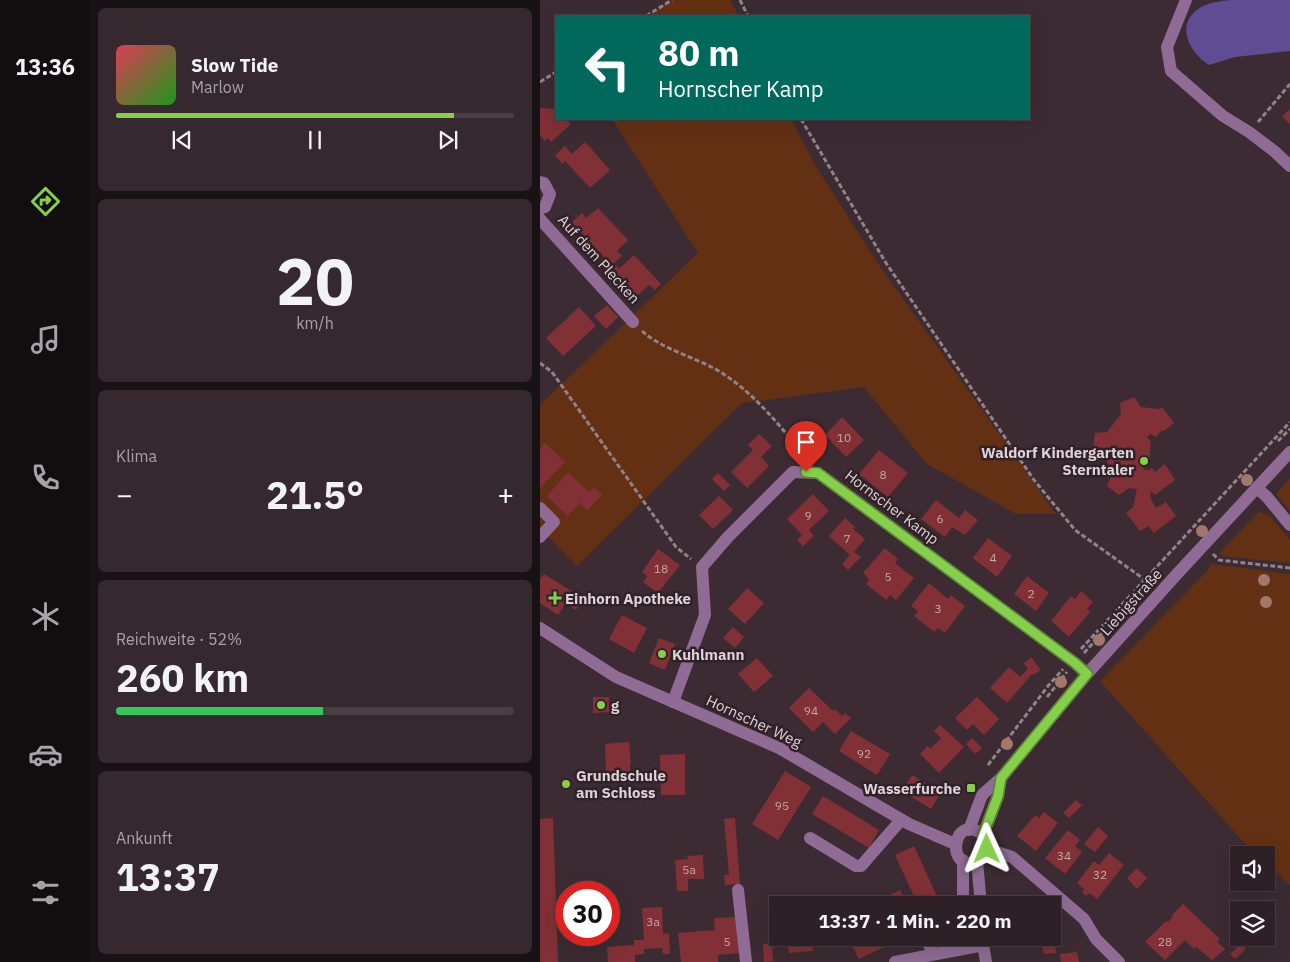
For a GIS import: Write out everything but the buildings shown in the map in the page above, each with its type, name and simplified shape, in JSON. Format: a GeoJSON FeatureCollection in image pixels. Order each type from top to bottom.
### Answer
{"type":"FeatureCollection","features":[{"type":"Feature","properties":{"kind":"street"},"geometry":{"type":"LineString","coordinates":[[1186,0],[1167,47],[1171,72],[1223,116],[1249,132],[1290,166]]}},
{"type":"Feature","properties":{"kind":"street","name":"Auf dem Plecken"},"geometry":{"type":"LineString","coordinates":[[540,182],[544,183],[550,194],[545,207],[540,209]]}},
{"type":"Feature","properties":{"kind":"street","name":"Auf dem Plecken"},"geometry":{"type":"LineString","coordinates":[[540,219],[633,322]]}},
{"type":"Feature","properties":{"kind":"street","name":"Liebigstraße"},"geometry":{"type":"LineString","coordinates":[[955,844],[959,834],[969,830],[982,795],[1001,778],[1087,674],[1290,452]]}},
{"type":"Feature","properties":{"kind":"street"},"geometry":{"type":"LineString","coordinates":[[673,702],[705,615],[702,567],[728,537],[793,472],[818,473]]}},
{"type":"Feature","properties":{"kind":"street","name":"Hornscher Kamp"},"geometry":{"type":"LineString","coordinates":[[818,473],[1071,660],[1087,674]]}},
{"type":"Feature","properties":{"kind":"street"},"geometry":{"type":"LineString","coordinates":[[1257,488],[1268,497],[1290,526]]}},
{"type":"Feature","properties":{"kind":"street"},"geometry":{"type":"LineString","coordinates":[[540,508],[554,522],[540,537]]}},
{"type":"Feature","properties":{"kind":"street","name":"Hornscher Weg"},"geometry":{"type":"LineString","coordinates":[[540,628],[616,677],[779,748],[901,820],[955,844]]}},
{"type":"Feature","properties":{"kind":"street","name":"Liebigstraße"},"geometry":{"type":"LineString","coordinates":[[983,835],[998,796],[1001,778]]}},
{"type":"Feature","properties":{"kind":"street"},"geometry":{"type":"LineString","coordinates":[[810,838],[856,866],[861,866],[901,820]]}},
{"type":"Feature","properties":{"kind":"street"},"geometry":{"type":"LineString","coordinates":[[955,844],[956,853],[963,860],[968,862],[977,861],[982,858],[987,849],[986,839],[979,831],[969,830]]}},
{"type":"Feature","properties":{"kind":"street"},"geometry":{"type":"LineString","coordinates":[[987,849],[1012,856],[1084,919],[1096,940],[1119,962]]}},
{"type":"Feature","properties":{"kind":"street"},"geometry":{"type":"LineString","coordinates":[[963,860],[963,896]]}},
{"type":"Feature","properties":{"kind":"street"},"geometry":{"type":"LineString","coordinates":[[977,861],[980,896]]}},
{"type":"Feature","properties":{"kind":"street"},"geometry":{"type":"LineString","coordinates":[[738,890],[746,962]]}},
{"type":"Feature","properties":{"kind":"street"},"geometry":{"type":"LineString","coordinates":[[930,946],[934,954]]}},
{"type":"Feature","properties":{"kind":"street"},"geometry":{"type":"LineString","coordinates":[[895,962],[964,946]]}},
{"type":"Feature","properties":{"kind":"street"},"geometry":{"type":"LineString","coordinates":[[984,946],[986,962]]}},
{"type":"Feature","properties":{"kind":"path"},"geometry":{"type":"LineString","coordinates":[[648,15],[672,0]]}},
{"type":"Feature","properties":{"kind":"path"},"geometry":{"type":"LineString","coordinates":[[740,0],[748,15]]}},
{"type":"Feature","properties":{"kind":"path"},"geometry":{"type":"LineString","coordinates":[[540,82],[555,73]]}},
{"type":"Feature","properties":{"kind":"path"},"geometry":{"type":"LineString","coordinates":[[1249,132],[1290,84]]}},
{"type":"Feature","properties":{"kind":"path"},"geometry":{"type":"LineString","coordinates":[[803,120],[886,263],[1034,480],[1075,530],[1146,579],[1161,592]]}},
{"type":"Feature","properties":{"kind":"path"},"geometry":{"type":"LineString","coordinates":[[633,322],[649,337],[718,371],[748,393],[770,413],[818,473]]}},
{"type":"Feature","properties":{"kind":"path"},"geometry":{"type":"LineString","coordinates":[[540,363],[552,372],[676,548],[702,567]]}},
{"type":"Feature","properties":{"kind":"path"},"geometry":{"type":"LineString","coordinates":[[988,765],[1048,686],[1290,422]]}},
{"type":"Feature","properties":{"kind":"path"},"geometry":{"type":"LineString","coordinates":[[1214,555],[1219,560],[1290,568]]}},
{"type":"Feature","properties":{"kind":"shaded area"},"geometry":{"type":"Polygon","coordinates":[[[673,0],[730,0],[738,15],[649,15],[673,0]]]}},
{"type":"Feature","properties":{"kind":"shaded area"},"geometry":{"type":"Polygon","coordinates":[[[1230,0],[1290,0],[1290,51],[1235,57],[1209,65],[1201,59],[1190,44],[1187,36],[1186,28],[1189,20],[1194,12],[1203,6],[1230,0]]]}},
{"type":"Feature","properties":{"kind":"shaded area"},"geometry":{"type":"Polygon","coordinates":[[[613,120],[792,120],[815,165],[879,265],[1056,514],[1016,514],[927,464],[864,387],[742,403],[577,566],[540,528],[540,405],[698,253],[613,120]]]}},
{"type":"Feature","properties":{"kind":"shaded area"},"geometry":{"type":"Polygon","coordinates":[[[1290,478],[1290,511],[1276,494],[1290,478]]]}},
{"type":"Feature","properties":{"kind":"shaded area"},"geometry":{"type":"Polygon","coordinates":[[[1259,512],[1269,515],[1290,540],[1290,563],[1223,556],[1219,553],[1259,512]]]}},
{"type":"Feature","properties":{"kind":"shaded area"},"geometry":{"type":"Polygon","coordinates":[[[1211,564],[1290,574],[1290,885],[1275,872],[1275,846],[1247,846],[1100,681],[1208,570],[1211,564]]]}},
{"type":"Feature","properties":{"kind":"place","name":"Waldorf Kindergarten Sterntaler"},"geometry":{"type":"Point","coordinates":[1144,461]}},
{"type":"Feature","properties":{"kind":"place","name":"Einhorn Apotheke"},"geometry":{"type":"Point","coordinates":[555,598]}},
{"type":"Feature","properties":{"kind":"place","name":"Kuhlmann"},"geometry":{"type":"Point","coordinates":[662,654]}},
{"type":"Feature","properties":{"kind":"place","name":"g"},"geometry":{"type":"Point","coordinates":[601,705]}},
{"type":"Feature","properties":{"kind":"place","name":"Grundschule am Schloss"},"geometry":{"type":"Point","coordinates":[566,784]}},
{"type":"Feature","properties":{"kind":"place","name":"Wasserfurche"},"geometry":{"type":"Point","coordinates":[971,788]}},
{"type":"Feature","properties":{"kind":"route"},"geometry":{"type":"LineString","coordinates":[[806,472],[818,473],[1075,663],[1087,674],[1001,778],[998,796],[983,835],[986,839],[987,849]]}}]}
